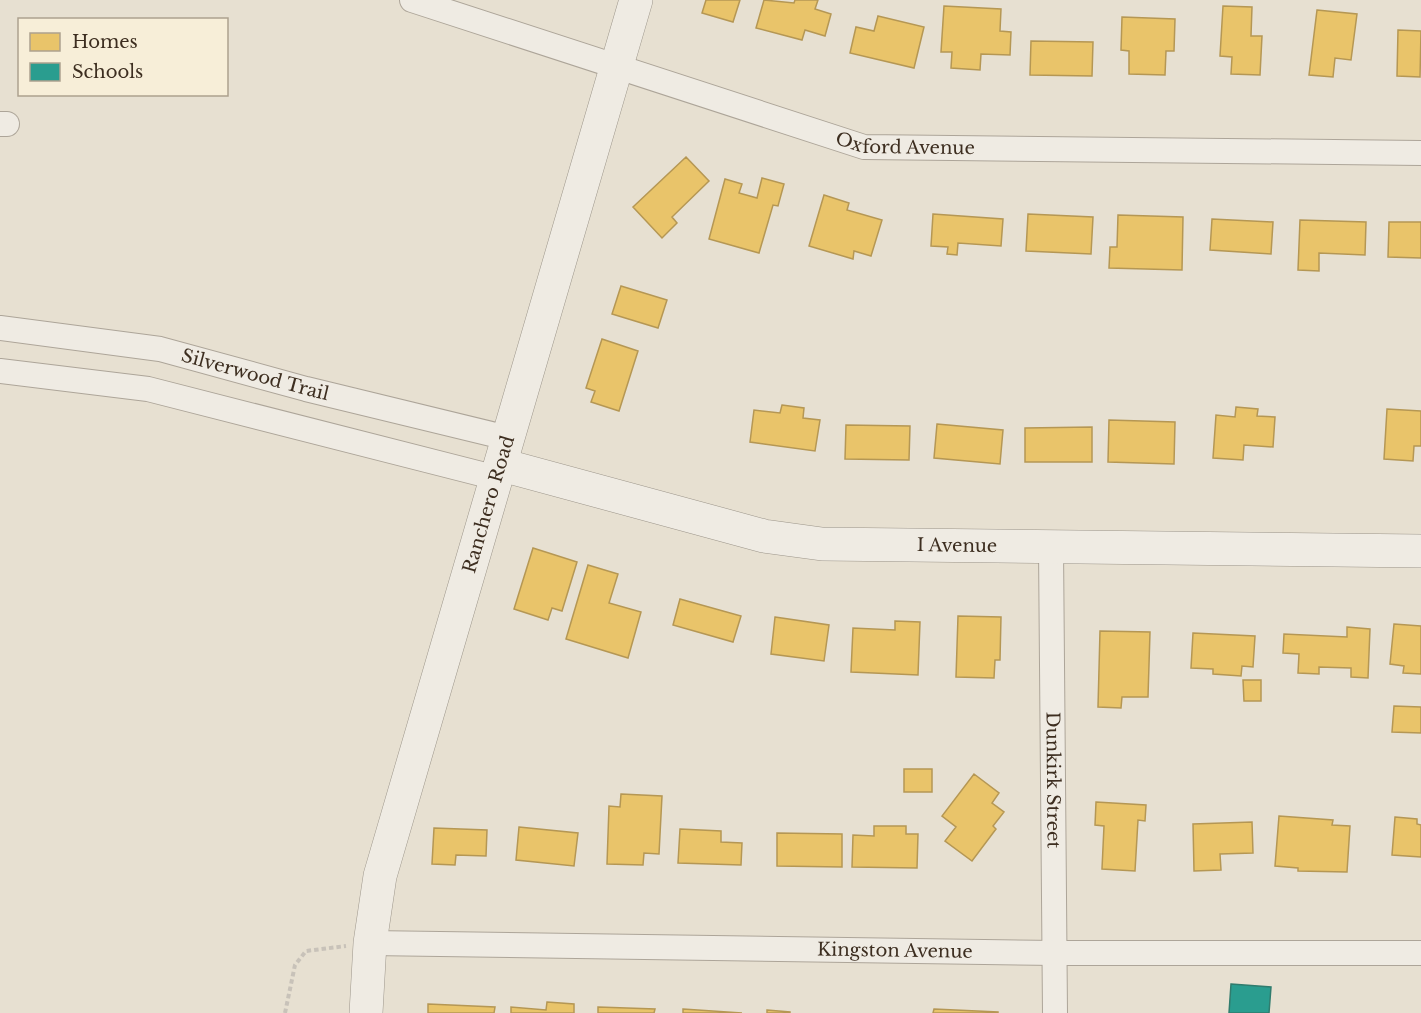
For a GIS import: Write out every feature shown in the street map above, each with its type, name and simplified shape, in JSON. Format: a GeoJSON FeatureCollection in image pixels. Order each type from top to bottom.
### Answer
{"type":"FeatureCollection","features":[{"type":"Feature","properties":{"kind":"main road","name":"Ranchero Road"},"geometry":{"type":"LineString","coordinates":[[366,1013],[370,943],[380,876],[636,0]]}},
{"type":"Feature","properties":{"kind":"main road","name":"I Avenue"},"geometry":{"type":"LineString","coordinates":[[502,460],[776,537],[822,544],[1421,551]]}},
{"type":"Feature","properties":{"kind":"street","name":"Oxford Avenue"},"geometry":{"type":"LineString","coordinates":[[412,0],[864,147],[1421,153]]}},
{"type":"Feature","properties":{"kind":"street","name":"Silverwood Trail"},"geometry":{"type":"LineString","coordinates":[[0,328],[160,349],[306,389],[502,460]]}},
{"type":"Feature","properties":{"kind":"street"},"geometry":{"type":"LineString","coordinates":[[0,371],[147,389],[502,460]]}},
{"type":"Feature","properties":{"kind":"street","name":"Dunkirk Street"},"geometry":{"type":"LineString","coordinates":[[1051,548],[1055,1013]]}},
{"type":"Feature","properties":{"kind":"street","name":"Kingston Avenue"},"geometry":{"type":"LineString","coordinates":[[370,943],[1056,953],[1421,953]]}},
{"type":"Feature","properties":{"kind":"path"},"geometry":{"type":"LineString","coordinates":[[285,1013],[295,965],[306,951],[370,943]]}},
{"type":"Feature","properties":{"kind":"building: Homes"},"geometry":{"type":"Polygon","coordinates":[[[706,0],[740,0],[733,22],[702,13],[706,0]]]}},
{"type":"Feature","properties":{"kind":"building: Homes"},"geometry":{"type":"Polygon","coordinates":[[[764,0],[794,3],[795,0],[818,0],[815,9],[831,14],[825,36],[805,30],[802,40],[756,28],[764,0]]]}},
{"type":"Feature","properties":{"kind":"building: Homes"},"geometry":{"type":"Polygon","coordinates":[[[944,6],[1001,9],[1000,31],[1011,32],[1010,55],[981,54],[980,70],[951,68],[952,52],[941,52],[944,6]]]}},
{"type":"Feature","properties":{"kind":"building: Homes"},"geometry":{"type":"Polygon","coordinates":[[[1223,6],[1252,7],[1251,36],[1262,36],[1260,75],[1231,74],[1232,57],[1220,56],[1223,6]]]}},
{"type":"Feature","properties":{"kind":"building: Homes"},"geometry":{"type":"Polygon","coordinates":[[[1317,10],[1357,14],[1351,60],[1335,58],[1333,77],[1309,75],[1317,10]]]}},
{"type":"Feature","properties":{"kind":"building: Homes"},"geometry":{"type":"Polygon","coordinates":[[[878,16],[924,27],[914,68],[850,53],[856,27],[874,31],[878,16]]]}},
{"type":"Feature","properties":{"kind":"building: Homes"},"geometry":{"type":"Polygon","coordinates":[[[1122,17],[1175,19],[1174,51],[1166,51],[1165,75],[1129,74],[1129,51],[1121,50],[1122,17]]]}},
{"type":"Feature","properties":{"kind":"building: Homes"},"geometry":{"type":"Polygon","coordinates":[[[1398,30],[1421,31],[1420,77],[1397,76],[1398,30]]]}},
{"type":"Feature","properties":{"kind":"building: Homes"},"geometry":{"type":"Polygon","coordinates":[[[1031,41],[1093,42],[1092,76],[1030,75],[1031,41]]]}},
{"type":"Feature","properties":{"kind":"building: Homes"},"geometry":{"type":"Polygon","coordinates":[[[686,157],[709,181],[672,217],[677,223],[662,238],[633,207],[686,157]]]}},
{"type":"Feature","properties":{"kind":"building: Homes"},"geometry":{"type":"Polygon","coordinates":[[[762,178],[784,184],[778,206],[773,205],[759,253],[709,239],[725,179],[742,184],[739,193],[757,198],[762,178]]]}},
{"type":"Feature","properties":{"kind":"building: Homes"},"geometry":{"type":"Polygon","coordinates":[[[824,195],[849,203],[847,210],[882,220],[871,256],[854,251],[853,259],[809,246],[824,195]]]}},
{"type":"Feature","properties":{"kind":"building: Homes"},"geometry":{"type":"Polygon","coordinates":[[[933,214],[1003,219],[1001,246],[958,243],[957,255],[947,254],[948,247],[931,246],[933,214]]]}},
{"type":"Feature","properties":{"kind":"building: Homes"},"geometry":{"type":"Polygon","coordinates":[[[1028,214],[1093,217],[1091,254],[1026,251],[1028,214]]]}},
{"type":"Feature","properties":{"kind":"building: Homes"},"geometry":{"type":"Polygon","coordinates":[[[1118,215],[1183,217],[1182,270],[1109,268],[1110,247],[1117,247],[1118,215]]]}},
{"type":"Feature","properties":{"kind":"building: Homes"},"geometry":{"type":"Polygon","coordinates":[[[1212,219],[1273,222],[1271,254],[1210,250],[1212,219]]]}},
{"type":"Feature","properties":{"kind":"building: Homes"},"geometry":{"type":"Polygon","coordinates":[[[1300,220],[1366,222],[1365,255],[1319,253],[1319,271],[1298,270],[1300,220]]]}},
{"type":"Feature","properties":{"kind":"building: Homes"},"geometry":{"type":"Polygon","coordinates":[[[1389,222],[1421,222],[1421,258],[1388,257],[1389,222]]]}},
{"type":"Feature","properties":{"kind":"building: Homes"},"geometry":{"type":"Polygon","coordinates":[[[621,286],[667,300],[658,328],[612,314],[621,286]]]}},
{"type":"Feature","properties":{"kind":"building: Homes"},"geometry":{"type":"Polygon","coordinates":[[[602,339],[638,351],[619,411],[591,402],[595,391],[586,388],[602,339]]]}},
{"type":"Feature","properties":{"kind":"building: Homes"},"geometry":{"type":"Polygon","coordinates":[[[782,405],[804,408],[803,418],[820,420],[815,451],[750,442],[754,410],[780,413],[782,405]]]}},
{"type":"Feature","properties":{"kind":"building: Homes"},"geometry":{"type":"Polygon","coordinates":[[[1236,407],[1258,409],[1257,416],[1275,417],[1273,447],[1244,445],[1243,460],[1213,458],[1216,415],[1235,417],[1236,407]]]}},
{"type":"Feature","properties":{"kind":"building: Homes"},"geometry":{"type":"Polygon","coordinates":[[[1387,409],[1421,411],[1421,446],[1414,446],[1413,461],[1384,459],[1387,409]]]}},
{"type":"Feature","properties":{"kind":"building: Homes"},"geometry":{"type":"Polygon","coordinates":[[[1109,420],[1175,422],[1174,464],[1108,462],[1109,420]]]}},
{"type":"Feature","properties":{"kind":"building: Homes"},"geometry":{"type":"Polygon","coordinates":[[[937,424],[1003,430],[1000,464],[934,458],[937,424]]]}},
{"type":"Feature","properties":{"kind":"building: Homes"},"geometry":{"type":"Polygon","coordinates":[[[846,425],[910,426],[909,460],[845,459],[846,425]]]}},
{"type":"Feature","properties":{"kind":"building: Homes"},"geometry":{"type":"Polygon","coordinates":[[[1092,427],[1092,462],[1025,462],[1025,428],[1092,427]]]}},
{"type":"Feature","properties":{"kind":"building: Homes"},"geometry":{"type":"Polygon","coordinates":[[[533,548],[577,562],[562,611],[552,608],[548,620],[514,609],[533,548]]]}},
{"type":"Feature","properties":{"kind":"building: Homes"},"geometry":{"type":"Polygon","coordinates":[[[588,565],[618,574],[609,603],[641,612],[628,658],[566,639],[588,565]]]}},
{"type":"Feature","properties":{"kind":"building: Homes"},"geometry":{"type":"Polygon","coordinates":[[[680,599],[741,616],[733,642],[673,625],[680,599]]]}},
{"type":"Feature","properties":{"kind":"building: Homes"},"geometry":{"type":"Polygon","coordinates":[[[958,616],[1001,617],[1000,660],[995,660],[994,678],[956,677],[958,616]]]}},
{"type":"Feature","properties":{"kind":"building: Homes"},"geometry":{"type":"Polygon","coordinates":[[[775,617],[829,625],[824,661],[771,654],[775,617]]]}},
{"type":"Feature","properties":{"kind":"building: Homes"},"geometry":{"type":"Polygon","coordinates":[[[895,621],[920,622],[918,675],[851,672],[853,628],[895,630],[895,621]]]}},
{"type":"Feature","properties":{"kind":"building: Homes"},"geometry":{"type":"Polygon","coordinates":[[[1394,624],[1421,626],[1421,674],[1403,673],[1404,666],[1390,664],[1394,624]]]}},
{"type":"Feature","properties":{"kind":"building: Homes"},"geometry":{"type":"Polygon","coordinates":[[[1347,627],[1370,629],[1368,678],[1351,677],[1351,668],[1319,667],[1319,674],[1298,673],[1299,654],[1283,653],[1284,634],[1347,637],[1347,627]]]}},
{"type":"Feature","properties":{"kind":"building: Homes"},"geometry":{"type":"Polygon","coordinates":[[[1100,631],[1150,632],[1148,697],[1122,697],[1121,708],[1098,707],[1100,631]]]}},
{"type":"Feature","properties":{"kind":"building: Homes"},"geometry":{"type":"Polygon","coordinates":[[[1193,633],[1255,636],[1253,667],[1242,666],[1241,676],[1213,674],[1213,669],[1191,668],[1193,633]]]}},
{"type":"Feature","properties":{"kind":"building: Homes"},"geometry":{"type":"Polygon","coordinates":[[[1243,680],[1261,680],[1261,701],[1244,701],[1243,680]]]}},
{"type":"Feature","properties":{"kind":"building: Homes"},"geometry":{"type":"Polygon","coordinates":[[[1394,706],[1421,707],[1421,733],[1392,732],[1394,706]]]}},
{"type":"Feature","properties":{"kind":"building: Homes"},"geometry":{"type":"Polygon","coordinates":[[[904,769],[932,769],[932,792],[904,792],[904,769]]]}},
{"type":"Feature","properties":{"kind":"building: Homes"},"geometry":{"type":"Polygon","coordinates":[[[974,774],[999,793],[992,803],[1004,812],[993,826],[996,829],[972,861],[945,841],[956,827],[942,816],[974,774]]]}},
{"type":"Feature","properties":{"kind":"building: Homes"},"geometry":{"type":"Polygon","coordinates":[[[621,794],[662,796],[659,854],[644,853],[643,865],[607,864],[609,806],[620,807],[621,794]]]}},
{"type":"Feature","properties":{"kind":"building: Homes"},"geometry":{"type":"Polygon","coordinates":[[[1096,802],[1146,805],[1145,821],[1138,820],[1135,871],[1102,869],[1104,826],[1095,825],[1096,802]]]}},
{"type":"Feature","properties":{"kind":"building: Homes"},"geometry":{"type":"Polygon","coordinates":[[[1279,816],[1333,820],[1332,825],[1350,826],[1347,872],[1298,871],[1298,868],[1275,866],[1279,816]]]}},
{"type":"Feature","properties":{"kind":"building: Homes"},"geometry":{"type":"Polygon","coordinates":[[[1395,817],[1417,819],[1417,824],[1421,825],[1421,857],[1392,855],[1395,817]]]}},
{"type":"Feature","properties":{"kind":"building: Homes"},"geometry":{"type":"Polygon","coordinates":[[[1252,822],[1253,853],[1220,854],[1221,870],[1194,871],[1193,824],[1252,822]]]}},
{"type":"Feature","properties":{"kind":"building: Homes"},"geometry":{"type":"Polygon","coordinates":[[[874,826],[906,826],[906,834],[918,834],[917,868],[852,867],[853,835],[874,836],[874,826]]]}},
{"type":"Feature","properties":{"kind":"building: Homes"},"geometry":{"type":"Polygon","coordinates":[[[519,827],[578,833],[574,866],[516,860],[519,827]]]}},
{"type":"Feature","properties":{"kind":"building: Homes"},"geometry":{"type":"Polygon","coordinates":[[[434,828],[487,830],[486,856],[456,855],[455,865],[432,864],[434,828]]]}},
{"type":"Feature","properties":{"kind":"building: Homes"},"geometry":{"type":"Polygon","coordinates":[[[680,829],[721,831],[721,842],[742,843],[741,865],[678,863],[680,829]]]}},
{"type":"Feature","properties":{"kind":"building: Homes"},"geometry":{"type":"Polygon","coordinates":[[[777,833],[842,834],[842,867],[777,866],[777,833]]]}},
{"type":"Feature","properties":{"kind":"building: Homes"},"geometry":{"type":"Polygon","coordinates":[[[547,1002],[574,1004],[574,1013],[511,1013],[511,1007],[546,1010],[547,1002]]]}},
{"type":"Feature","properties":{"kind":"building: Homes"},"geometry":{"type":"Polygon","coordinates":[[[428,1004],[495,1007],[494,1013],[428,1013],[428,1004]]]}},
{"type":"Feature","properties":{"kind":"building: Homes"},"geometry":{"type":"Polygon","coordinates":[[[598,1007],[655,1009],[654,1013],[598,1013],[598,1007]]]}},
{"type":"Feature","properties":{"kind":"building: Homes"},"geometry":{"type":"Polygon","coordinates":[[[683,1009],[742,1013],[683,1013],[683,1009]]]}},
{"type":"Feature","properties":{"kind":"building: Homes"},"geometry":{"type":"Polygon","coordinates":[[[934,1009],[998,1012],[998,1013],[933,1013],[934,1009]]]}},
{"type":"Feature","properties":{"kind":"building: Homes"},"geometry":{"type":"Polygon","coordinates":[[[767,1010],[790,1012],[790,1013],[767,1013],[767,1010]]]}},
{"type":"Feature","properties":{"kind":"building: Schools"},"geometry":{"type":"Polygon","coordinates":[[[1231,984],[1271,987],[1269,1013],[1229,1013],[1231,984]]]}}]}
